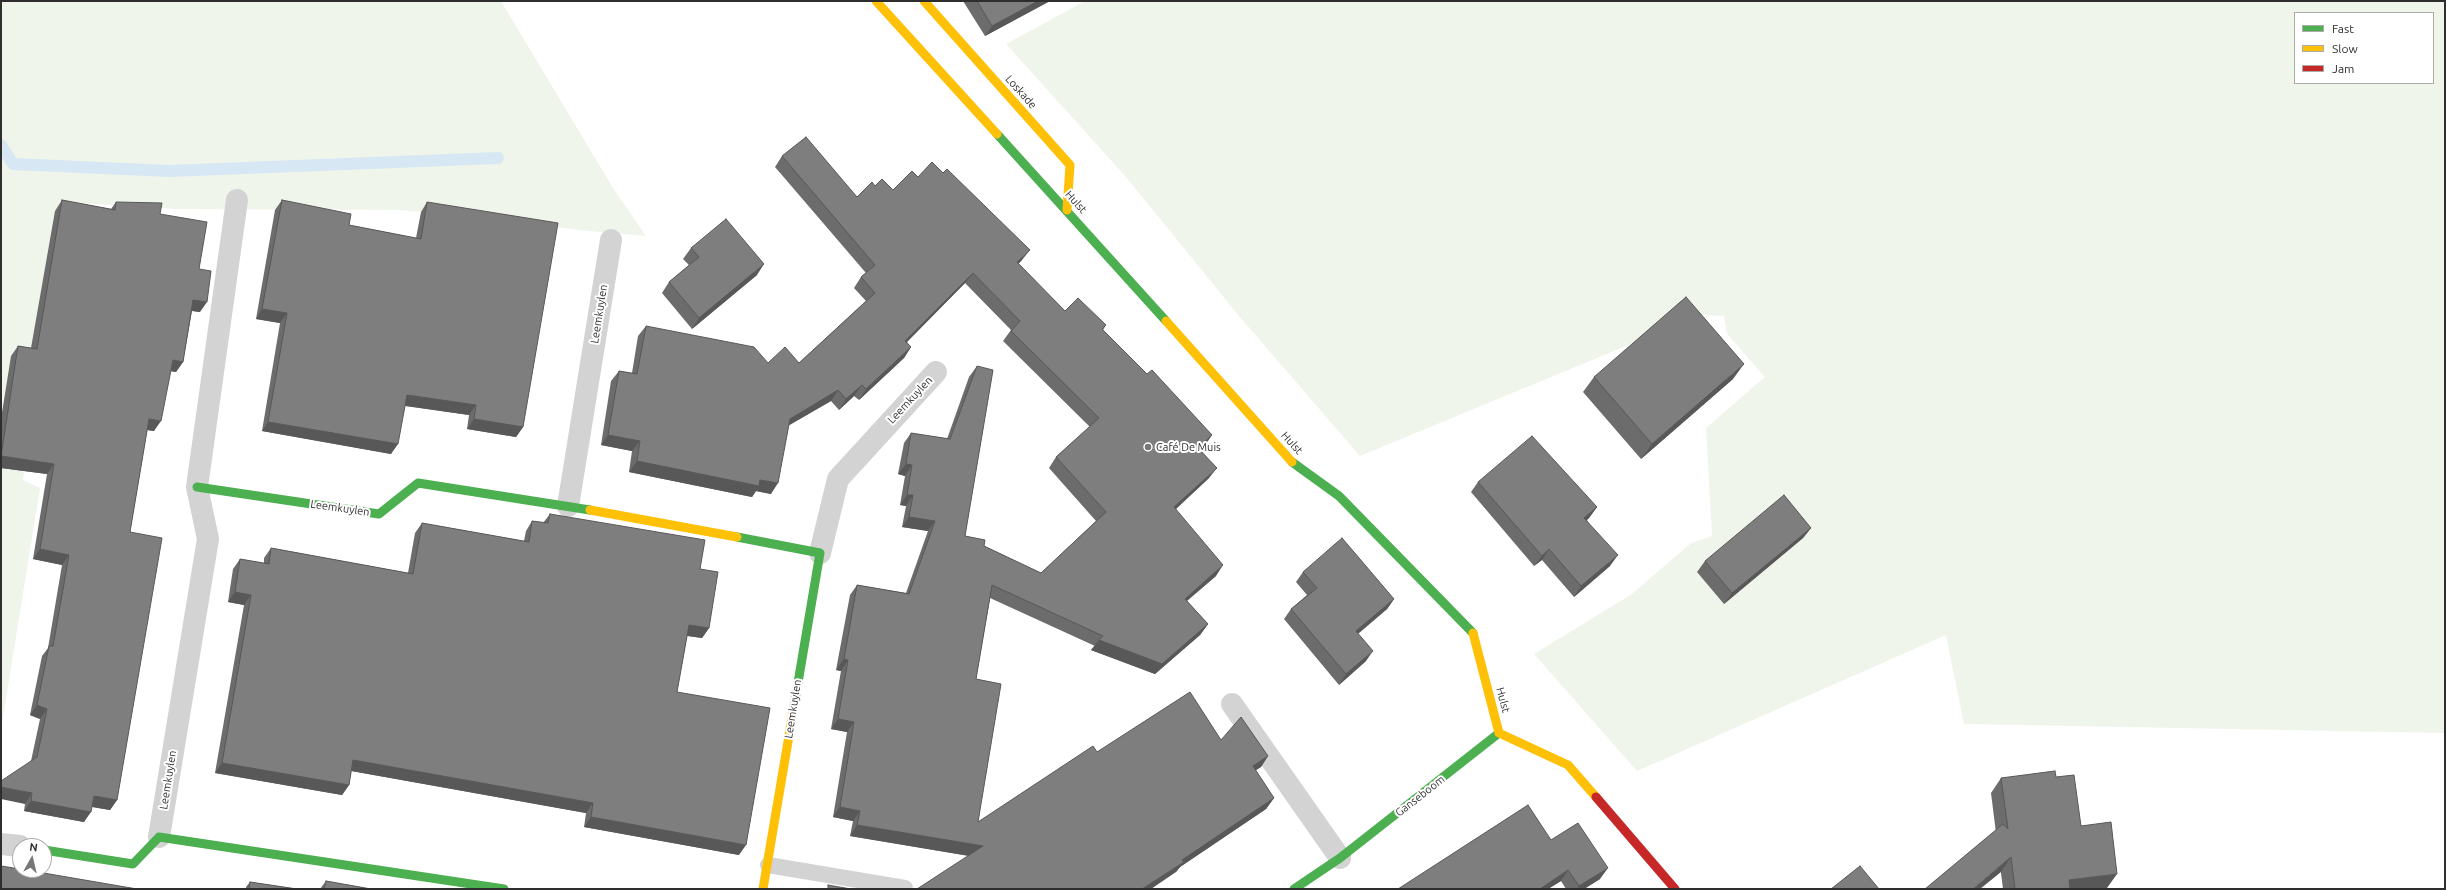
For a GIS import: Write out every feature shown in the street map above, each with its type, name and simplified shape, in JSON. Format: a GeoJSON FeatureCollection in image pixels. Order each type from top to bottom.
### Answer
{"type":"FeatureCollection","features":[{"type":"Feature","properties":{"kind":"street","name":"Hulst"},"geometry":{"type":"LineString","coordinates":[[876,1],[1067,210],[1294,464],[1339,496],[1473,632],[1499,733]]}},
{"type":"Feature","properties":{"kind":"street","name":"Loskade"},"geometry":{"type":"LineString","coordinates":[[924,1],[1070,165],[1067,210]]}},
{"type":"Feature","properties":{"kind":"street","name":"Leemkuylen"},"geometry":{"type":"LineString","coordinates":[[158,837],[208,539],[197,487],[237,200]]}},
{"type":"Feature","properties":{"kind":"street","name":"Leemkuylen"},"geometry":{"type":"LineString","coordinates":[[568,506],[611,240]]}},
{"type":"Feature","properties":{"kind":"street","name":"Leemkuylen"},"geometry":{"type":"LineString","coordinates":[[763,889],[820,553],[838,479],[936,372]]}},
{"type":"Feature","properties":{"kind":"street","name":"Leemkuylen"},"geometry":{"type":"LineString","coordinates":[[197,487],[379,514],[418,483],[568,506],[820,553]]}},
{"type":"Feature","properties":{"kind":"street"},"geometry":{"type":"LineString","coordinates":[[1232,704],[1340,858]]}},
{"type":"Feature","properties":{"kind":"street","name":"Ganseboom"},"geometry":{"type":"LineString","coordinates":[[1294,889],[1340,858],[1499,733]]}},
{"type":"Feature","properties":{"kind":"street"},"geometry":{"type":"LineString","coordinates":[[1499,733],[1568,764],[1675,889]]}},
{"type":"Feature","properties":{"kind":"street"},"geometry":{"type":"LineString","coordinates":[[52,851],[133,864],[158,837],[504,889]]}},
{"type":"Feature","properties":{"kind":"street"},"geometry":{"type":"LineString","coordinates":[[1,844],[12,845]]}},
{"type":"Feature","properties":{"kind":"lane"},"geometry":{"type":"LineString","coordinates":[[768,865],[905,888]]}},
{"type":"Feature","properties":{"kind":"shaded area"},"geometry":{"type":"Polygon","coordinates":[[[1,1],[501,1],[613,188],[646,236],[579,230],[455,214],[398,210],[176,209],[60,202],[23,480],[40,488],[1,730],[1,1]]]}},
{"type":"Feature","properties":{"kind":"shaded area"},"geometry":{"type":"Polygon","coordinates":[[[1085,1],[2445,1],[2445,733],[1964,724],[1946,635],[1637,771],[1534,654],[1632,594],[1691,543],[1712,536],[1706,428],[1765,377],[1727,334],[1724,316],[1701,315],[1360,456],[1239,316],[1126,177],[1006,44],[1085,1]]]}},
{"type":"Feature","properties":{"kind":"building"},"geometry":{"type":"Polygon","coordinates":[[[977,1],[1038,1],[992,26],[977,1]]]}},
{"type":"Feature","properties":{"kind":"building"},"geometry":{"type":"Polygon","coordinates":[[[806,137],[857,197],[872,182],[875,186],[882,179],[893,190],[912,171],[918,177],[932,162],[943,173],[947,169],[1030,250],[1017,262],[1065,311],[1078,298],[1106,325],[1102,329],[1147,374],[1152,370],[1212,435],[1198,448],[1217,468],[1174,507],[1223,565],[1185,599],[1208,624],[1162,664],[1099,640],[1103,636],[992,585],[976,679],[1001,684],[978,822],[1093,746],[1097,752],[1190,692],[1221,740],[1241,717],[1268,756],[1253,766],[1274,798],[1182,860],[1184,862],[1142,889],[917,889],[983,846],[857,825],[860,811],[840,807],[854,722],[838,719],[848,660],[844,659],[857,585],[909,594],[935,521],[909,517],[913,495],[907,495],[912,465],[906,464],[911,433],[950,439],[977,366],[993,370],[965,536],[985,540],[984,546],[1041,573],[1106,512],[1056,457],[1099,418],[1011,331],[1020,321],[973,273],[905,341],[911,347],[866,389],[862,385],[846,399],[838,390],[790,419],[778,483],[760,480],[759,486],[637,461],[640,441],[608,435],[619,371],[637,374],[646,326],[754,347],[768,363],[785,347],[799,363],[875,293],[861,277],[875,265],[782,156],[806,137]]]}},
{"type":"Feature","properties":{"kind":"building"},"geometry":{"type":"Polygon","coordinates":[[[62,200],[115,210],[116,202],[162,203],[160,214],[207,222],[199,269],[211,271],[207,302],[193,300],[183,362],[173,360],[161,421],[149,419],[130,532],[162,538],[117,800],[94,796],[91,812],[31,801],[32,793],[1,787],[1,781],[37,757],[47,709],[37,705],[49,646],[53,646],[69,555],[40,549],[54,464],[1,456],[18,346],[37,349],[62,200]]]}},
{"type":"Feature","properties":{"kind":"building"},"geometry":{"type":"Polygon","coordinates":[[[282,200],[351,214],[349,225],[421,239],[427,202],[558,223],[523,427],[474,419],[476,405],[407,395],[398,444],[268,422],[287,313],[262,309],[282,200]]]}},
{"type":"Feature","properties":{"kind":"building"},"geometry":{"type":"Polygon","coordinates":[[[726,219],[764,264],[699,318],[669,282],[699,257],[691,248],[726,219]]]}},
{"type":"Feature","properties":{"kind":"building"},"geometry":{"type":"Polygon","coordinates":[[[1686,297],[1744,364],[1652,444],[1594,377],[1686,297]]]}},
{"type":"Feature","properties":{"kind":"building"},"geometry":{"type":"Polygon","coordinates":[[[1532,436],[1597,507],[1584,518],[1618,555],[1581,586],[1549,549],[1542,556],[1478,482],[1532,436]]]}},
{"type":"Feature","properties":{"kind":"building"},"geometry":{"type":"Polygon","coordinates":[[[1784,495],[1811,528],[1732,593],[1705,561],[1784,495]]]}},
{"type":"Feature","properties":{"kind":"building"},"geometry":{"type":"Polygon","coordinates":[[[550,514],[705,540],[700,569],[718,572],[709,628],[689,625],[677,692],[770,708],[746,845],[591,817],[593,803],[353,760],[349,785],[222,763],[251,595],[235,592],[240,559],[269,564],[271,548],[413,574],[422,523],[529,542],[532,521],[548,523],[550,514]]]}},
{"type":"Feature","properties":{"kind":"building"},"geometry":{"type":"Polygon","coordinates":[[[1342,538],[1394,599],[1356,631],[1373,651],[1346,674],[1291,609],[1317,588],[1303,572],[1342,538]]]}},
{"type":"Feature","properties":{"kind":"building"},"geometry":{"type":"Polygon","coordinates":[[[2055,771],[2056,777],[2074,775],[2081,826],[2111,822],[2117,874],[2069,880],[2070,889],[2015,889],[2011,857],[1973,889],[1925,889],[2003,824],[2008,829],[2001,778],[2055,771]]]}},
{"type":"Feature","properties":{"kind":"building"},"geometry":{"type":"Polygon","coordinates":[[[1528,805],[1551,840],[1578,823],[1608,868],[1579,886],[1568,870],[1540,889],[1398,889],[1528,805]]]}},
{"type":"Feature","properties":{"kind":"building"},"geometry":{"type":"Polygon","coordinates":[[[1,866],[12,868],[12,878],[52,878],[52,874],[137,889],[1,889],[1,866]]]}},
{"type":"Feature","properties":{"kind":"building"},"geometry":{"type":"Polygon","coordinates":[[[1860,866],[1879,889],[1831,889],[1860,866]]]}},
{"type":"Feature","properties":{"kind":"building"},"geometry":{"type":"Polygon","coordinates":[[[326,881],[371,889],[324,889],[326,881]]]}},
{"type":"Feature","properties":{"kind":"building"},"geometry":{"type":"Polygon","coordinates":[[[250,882],[297,889],[249,889],[250,882]]]}},
{"type":"Feature","properties":{"kind":"building"},"geometry":{"type":"Polygon","coordinates":[[[828,885],[851,889],[828,889],[828,885]]]}},
{"type":"Feature","properties":{"kind":"waterway"},"geometry":{"type":"LineString","coordinates":[[1,145],[13,164],[169,171],[498,158]]}},
{"type":"Feature","properties":{"kind":"traffic: fast"},"geometry":{"type":"LineString","coordinates":[[997,134],[1166,321]]}},
{"type":"Feature","properties":{"kind":"traffic: fast"},"geometry":{"type":"LineString","coordinates":[[1292,462],[1339,496],[1473,633]]}},
{"type":"Feature","properties":{"kind":"traffic: fast"},"geometry":{"type":"LineString","coordinates":[[197,487],[379,514],[418,483],[590,510]]}},
{"type":"Feature","properties":{"kind":"traffic: fast"},"geometry":{"type":"LineString","coordinates":[[737,537],[820,553],[793,712]]}},
{"type":"Feature","properties":{"kind":"traffic: fast"},"geometry":{"type":"LineString","coordinates":[[1294,889],[1340,858],[1499,733]]}},
{"type":"Feature","properties":{"kind":"traffic: fast"},"geometry":{"type":"LineString","coordinates":[[52,851],[133,864],[159,837],[504,889]]}},
{"type":"Feature","properties":{"kind":"traffic: slow"},"geometry":{"type":"LineString","coordinates":[[876,1],[997,134]]}},
{"type":"Feature","properties":{"kind":"traffic: slow"},"geometry":{"type":"LineString","coordinates":[[924,1],[1070,165],[1067,210]]}},
{"type":"Feature","properties":{"kind":"traffic: slow"},"geometry":{"type":"LineString","coordinates":[[1166,321],[1292,462]]}},
{"type":"Feature","properties":{"kind":"traffic: slow"},"geometry":{"type":"LineString","coordinates":[[590,510],[737,537]]}},
{"type":"Feature","properties":{"kind":"traffic: slow"},"geometry":{"type":"LineString","coordinates":[[1473,633],[1499,733],[1568,765],[1596,797]]}},
{"type":"Feature","properties":{"kind":"traffic: slow"},"geometry":{"type":"LineString","coordinates":[[763,889],[793,712]]}},
{"type":"Feature","properties":{"kind":"traffic: jam"},"geometry":{"type":"LineString","coordinates":[[1596,797],[1675,889]]}},
{"type":"Feature","properties":{"kind":"place","name":"Café De Muis"},"geometry":{"type":"Point","coordinates":[1148,447]}}]}
